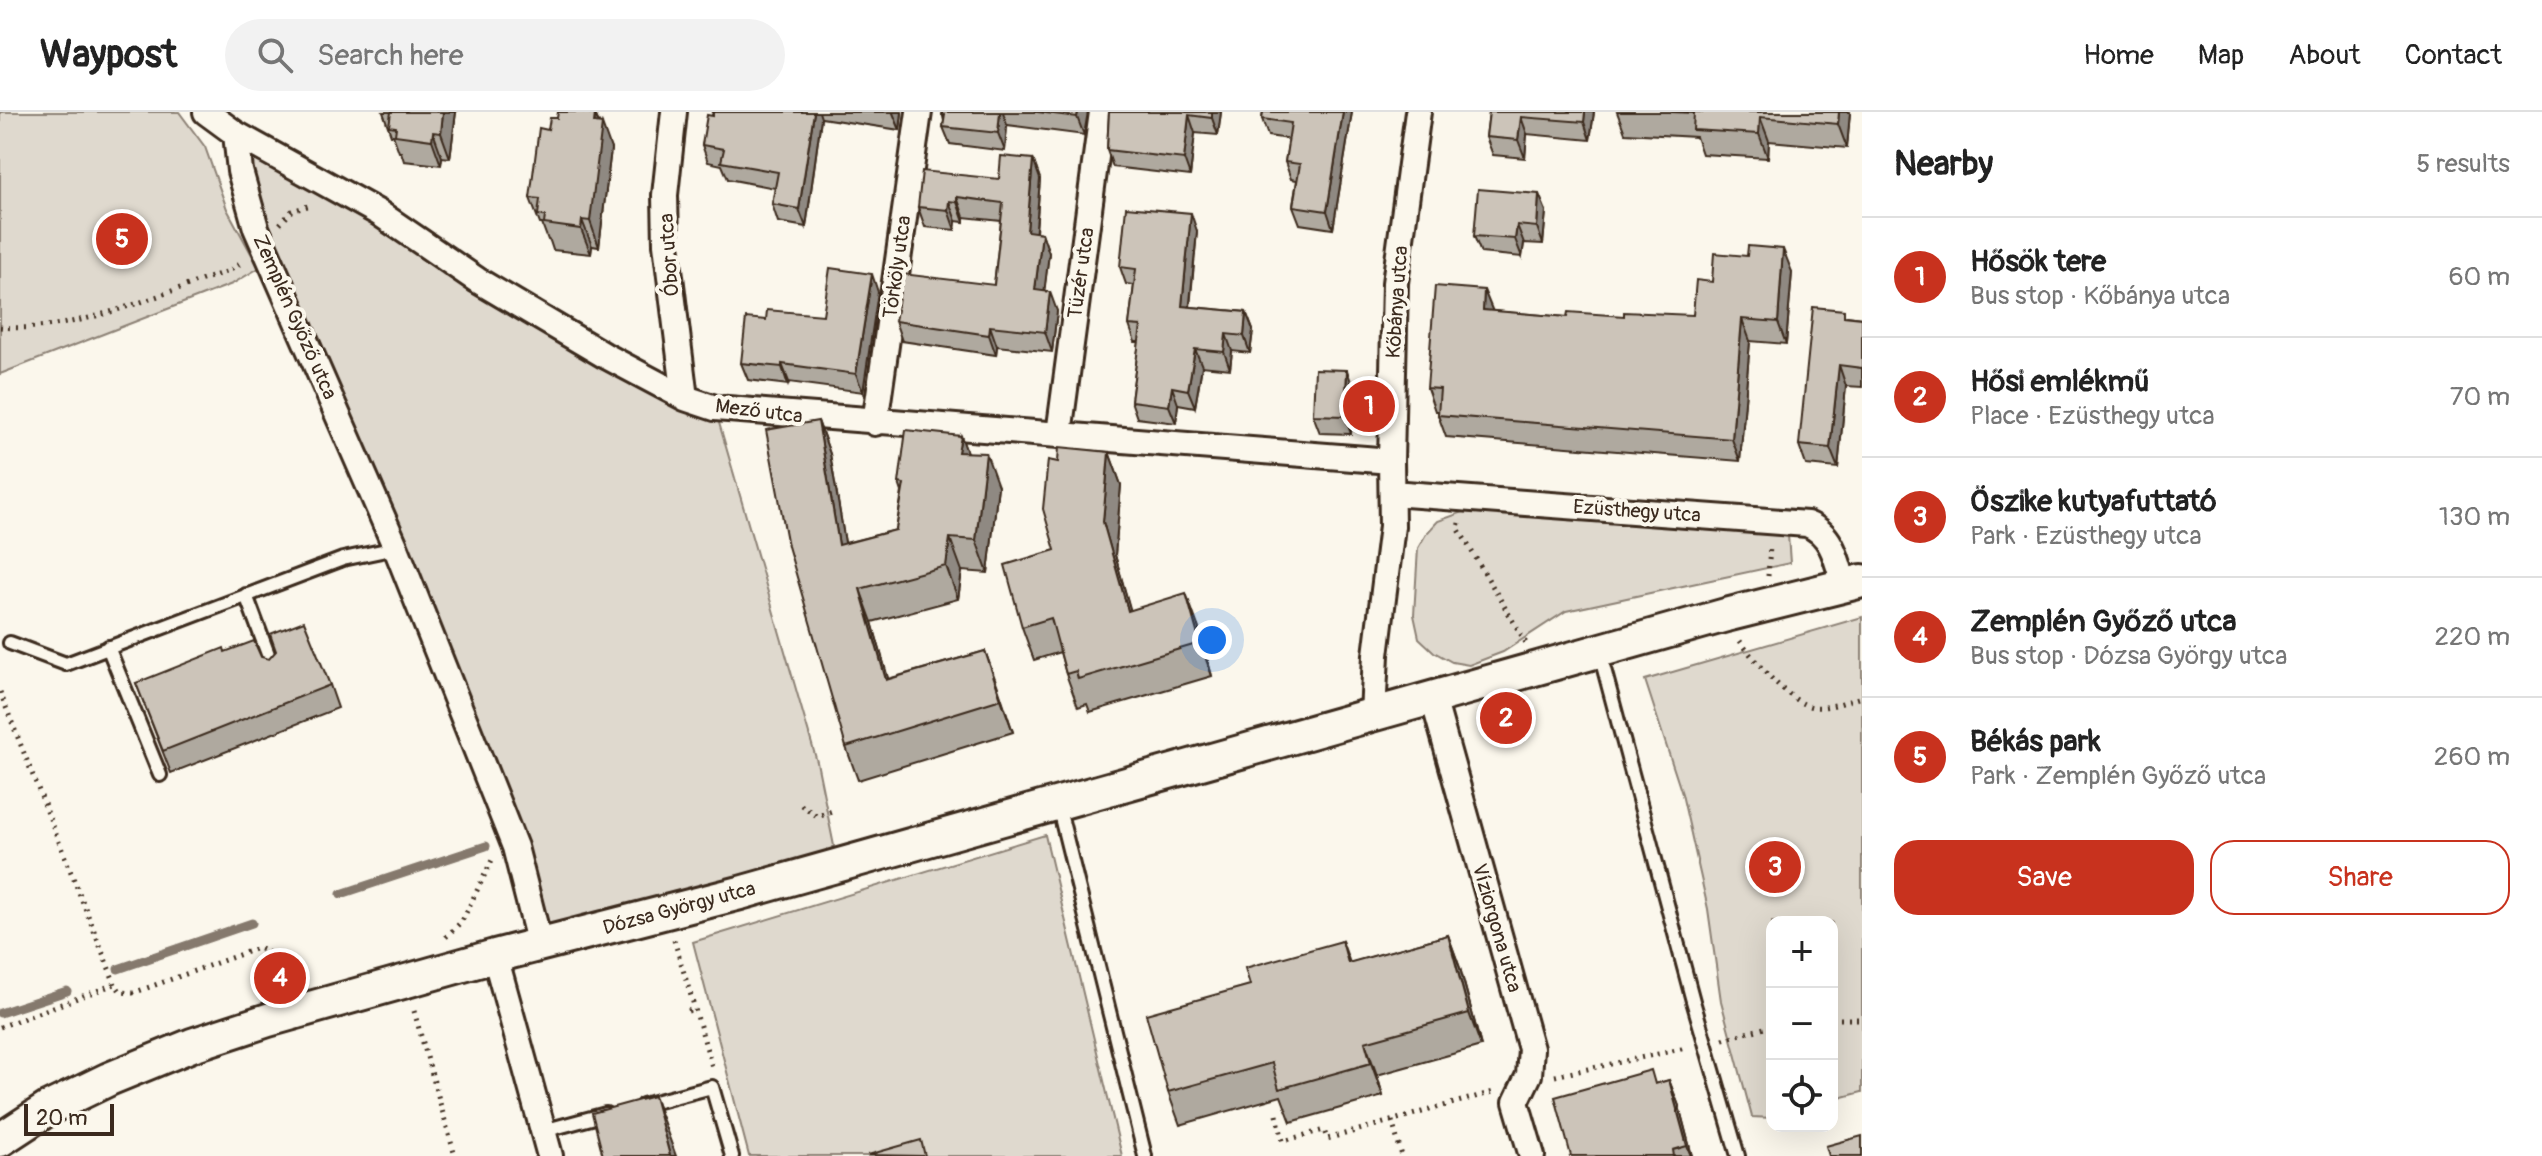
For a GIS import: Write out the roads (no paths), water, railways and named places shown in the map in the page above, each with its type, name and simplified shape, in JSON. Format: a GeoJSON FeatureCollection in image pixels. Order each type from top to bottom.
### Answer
{"type":"FeatureCollection","features":[{"type":"Feature","properties":{"kind":"street","name":"Mező utca"},"geometry":{"type":"LineString","coordinates":[[206,112],[236,134],[379,213],[477,280],[604,355],[685,398],[715,408],[875,423],[1059,434],[1391,461]]}},
{"type":"Feature","properties":{"kind":"street","name":"Óbor utca"},"geometry":{"type":"LineString","coordinates":[[674,112],[665,195],[666,244],[685,398]]}},
{"type":"Feature","properties":{"kind":"street","name":"Törköly utca"},"geometry":{"type":"LineString","coordinates":[[875,423],[919,112]]}},
{"type":"Feature","properties":{"kind":"street","name":"Tüzér utca"},"geometry":{"type":"LineString","coordinates":[[1059,434],[1102,112]]}},
{"type":"Feature","properties":{"kind":"street","name":"Kőbánya utca"},"geometry":{"type":"LineString","coordinates":[[1373,714],[1376,655],[1392,526],[1395,283],[1418,112]]}},
{"type":"Feature","properties":{"kind":"street","name":"Zemplén Győző utca"},"geometry":{"type":"LineString","coordinates":[[236,134],[240,171],[263,246],[396,548],[515,847],[540,945]]}},
{"type":"Feature","properties":{"kind":"street","name":"Ezüsthegy utca"},"geometry":{"type":"LineString","coordinates":[[1373,714],[1766,604],[1853,583],[1818,528],[1807,524],[1392,493]]}},
{"type":"Feature","properties":{"kind":"street","name":"Víziorgona utca"},"geometry":{"type":"LineString","coordinates":[[1433,698],[1531,1049],[1531,1060],[1517,1107],[1532,1156]]}},
{"type":"Feature","properties":{"kind":"street","name":"Dózsa György utca"},"geometry":{"type":"LineString","coordinates":[[0,1140],[75,1094],[192,1045],[268,1020],[495,956],[740,893],[1373,714]]}},
{"type":"Feature","properties":{"kind":"street"},"geometry":{"type":"LineString","coordinates":[[495,956],[550,1156]]}},
{"type":"Feature","properties":{"kind":"lane"},"geometry":{"type":"LineString","coordinates":[[10,643],[66,664],[343,559],[396,548]]}},
{"type":"Feature","properties":{"kind":"lane"},"geometry":{"type":"LineString","coordinates":[[246,595],[275,673]]}},
{"type":"Feature","properties":{"kind":"lane"},"geometry":{"type":"LineString","coordinates":[[108,647],[160,775]]}},
{"type":"Feature","properties":{"kind":"lane"},"geometry":{"type":"LineString","coordinates":[[1599,651],[1738,1156]]}},
{"type":"Feature","properties":{"kind":"lane"},"geometry":{"type":"LineString","coordinates":[[1058,802],[1145,1156]]}},
{"type":"Feature","properties":{"kind":"lane"},"geometry":{"type":"LineString","coordinates":[[635,1107],[712,1087],[732,1156]]}},
{"type":"Feature","properties":{"kind":"lane"},"geometry":{"type":"LineString","coordinates":[[543,1131],[620,1111]]}},
{"type":"Feature","properties":{"kind":"waterway"},"geometry":{"type":"LineString","coordinates":[[341,894],[486,846]]}},
{"type":"Feature","properties":{"kind":"waterway"},"geometry":{"type":"LineString","coordinates":[[118,969],[252,923]]}},
{"type":"Feature","properties":{"kind":"waterway"},"geometry":{"type":"LineString","coordinates":[[0,1013],[67,991]]}},
{"type":"Feature","properties":{"kind":"place","name":"Békás park"},"geometry":{"type":"Point","coordinates":[122,239]}},
{"type":"Feature","properties":{"kind":"place","name":"Hősök tere"},"geometry":{"type":"Point","coordinates":[1369,406]}},
{"type":"Feature","properties":{"kind":"place","name":"Hősi emlékmű"},"geometry":{"type":"Point","coordinates":[1506,718]}},
{"type":"Feature","properties":{"kind":"place","name":"Öszike kutyafuttató"},"geometry":{"type":"Point","coordinates":[1775,867]}},
{"type":"Feature","properties":{"kind":"place","name":"Zemplén Győző utca"},"geometry":{"type":"Point","coordinates":[280,978]}}]}
